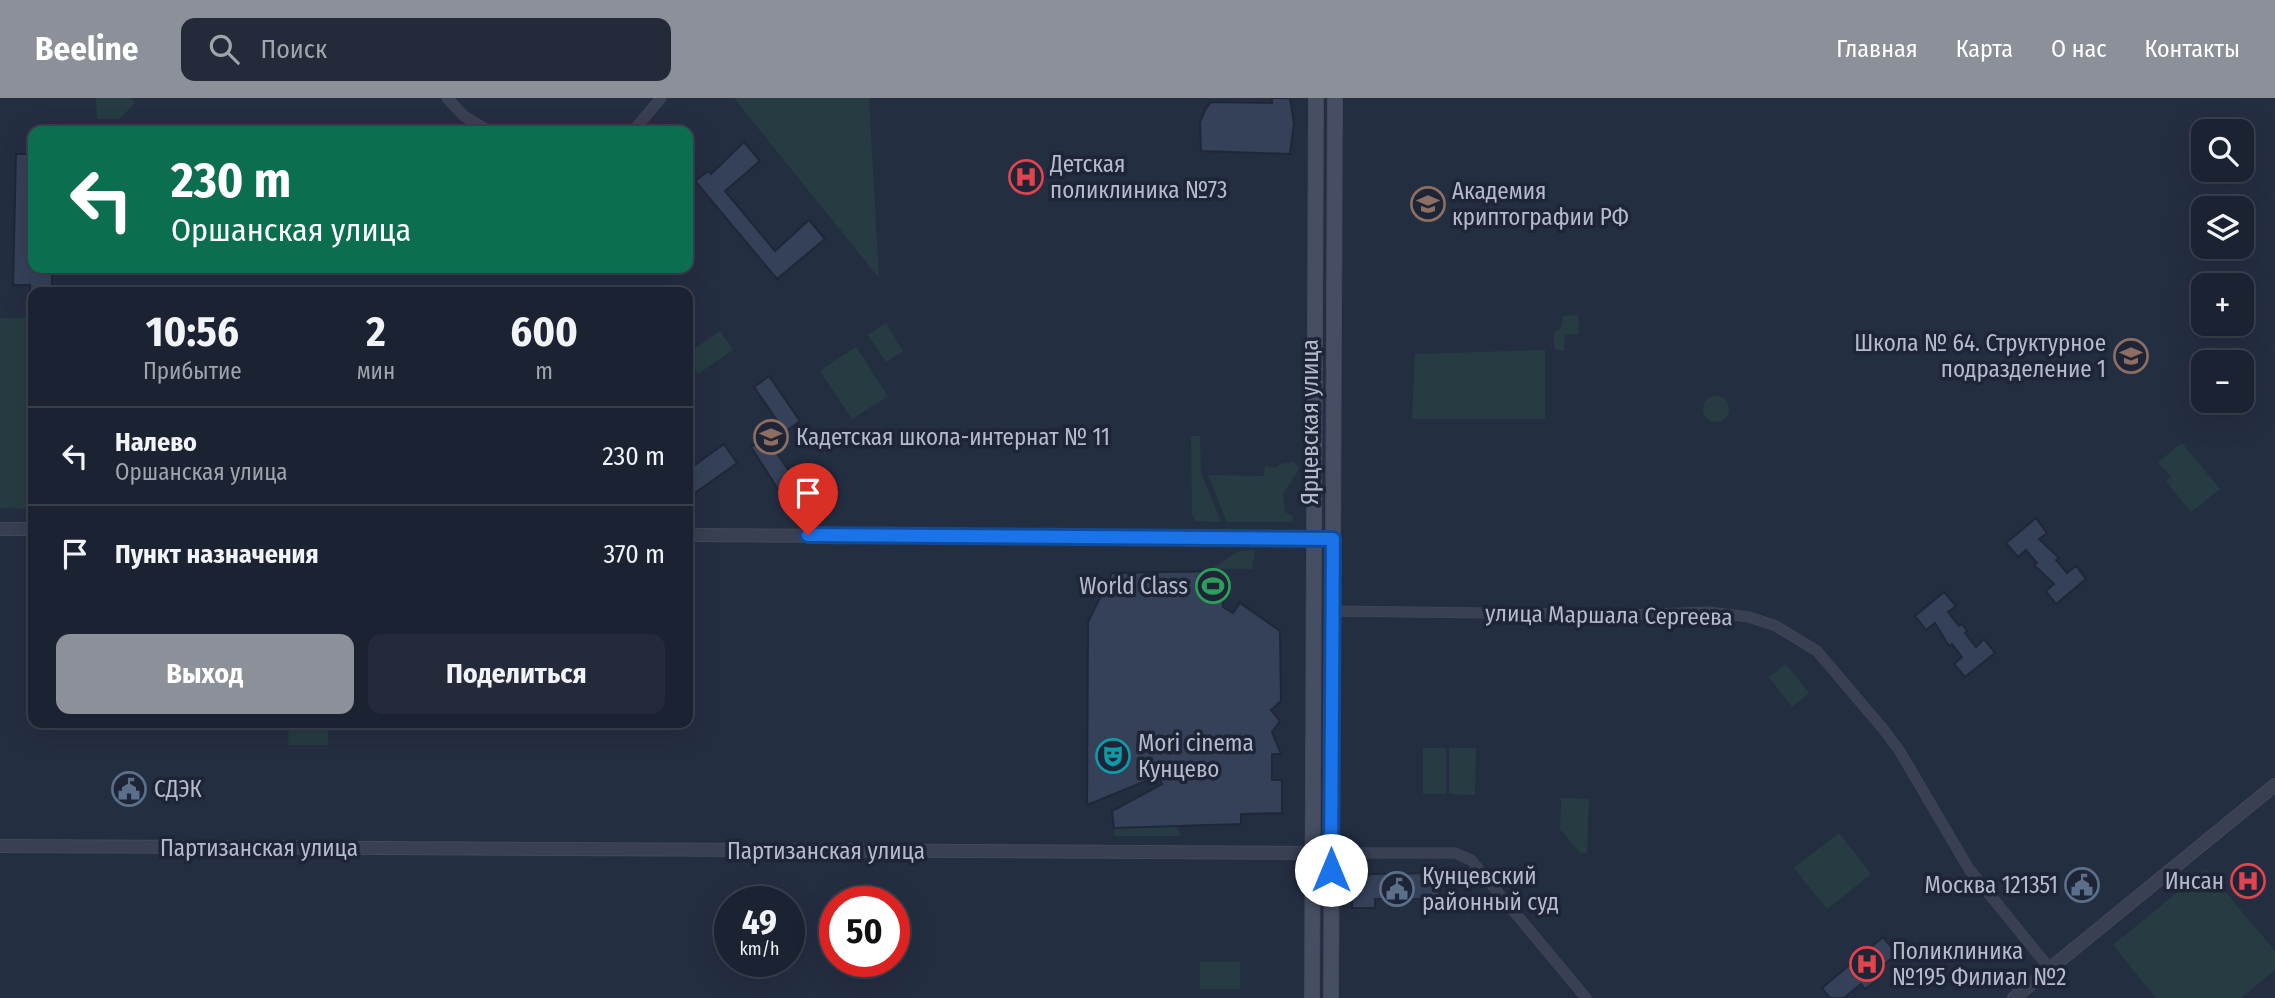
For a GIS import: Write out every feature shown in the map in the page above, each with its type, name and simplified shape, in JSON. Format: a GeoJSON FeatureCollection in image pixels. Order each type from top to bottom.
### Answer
{"type":"FeatureCollection","features":[{"type":"Feature","properties":{"kind":"main road","name":"Ярцевская улица"},"geometry":{"type":"LineString","coordinates":[[1312,998],[1316,98]]}},
{"type":"Feature","properties":{"kind":"main road","name":"Ярцевская улица"},"geometry":{"type":"LineString","coordinates":[[1331,998],[1335,98]]}},
{"type":"Feature","properties":{"kind":"street"},"geometry":{"type":"LineString","coordinates":[[447,98],[464,116],[481,126]]}},
{"type":"Feature","properties":{"kind":"street"},"geometry":{"type":"LineString","coordinates":[[637,126],[661,98]]}},
{"type":"Feature","properties":{"kind":"street"},"geometry":{"type":"LineString","coordinates":[[0,528],[28,529]]}},
{"type":"Feature","properties":{"kind":"street"},"geometry":{"type":"LineString","coordinates":[[693,535],[1333,539]]}},
{"type":"Feature","properties":{"kind":"street","name":"улица Маршала Сергеева"},"geometry":{"type":"LineString","coordinates":[[1333,611],[1617,615],[1708,612],[1749,617],[1776,626],[1817,652],[1884,730],[1899,750],[1969,869],[2050,969]]}},
{"type":"Feature","properties":{"kind":"street"},"geometry":{"type":"LineString","coordinates":[[2014,998],[2275,785]]}},
{"type":"Feature","properties":{"kind":"street","name":"Партизанская улица"},"geometry":{"type":"LineString","coordinates":[[0,846],[1410,852],[1463,855],[1483,873],[1586,998]]}},
{"type":"Feature","properties":{"kind":"green space"},"geometry":{"type":"Polygon","coordinates":[[[96,98],[131,98],[135,103],[119,119],[97,119],[96,98]]]}},
{"type":"Feature","properties":{"kind":"green space"},"geometry":{"type":"Polygon","coordinates":[[[734,98],[869,98],[879,278],[734,98]]]}},
{"type":"Feature","properties":{"kind":"green space"},"geometry":{"type":"Polygon","coordinates":[[[1578,315],[1579,334],[1565,335],[1564,351],[1554,349],[1554,333],[1561,328],[1563,316],[1578,315]]]}},
{"type":"Feature","properties":{"kind":"green space"},"geometry":{"type":"Polygon","coordinates":[[[0,318],[28,318],[28,509],[0,508],[0,318]]]}},
{"type":"Feature","properties":{"kind":"green space"},"geometry":{"type":"Polygon","coordinates":[[[886,323],[903,351],[886,362],[868,335],[886,323]]]}},
{"type":"Feature","properties":{"kind":"green space"},"geometry":{"type":"Polygon","coordinates":[[[720,331],[733,350],[698,374],[693,366],[693,350],[720,331]]]}},
{"type":"Feature","properties":{"kind":"green space"},"geometry":{"type":"Polygon","coordinates":[[[856,347],[888,396],[852,419],[820,371],[856,347]]]}},
{"type":"Feature","properties":{"kind":"green space"},"geometry":{"type":"Polygon","coordinates":[[[1545,350],[1545,419],[1412,419],[1415,354],[1545,350]]]}},
{"type":"Feature","properties":{"kind":"green space"},"geometry":{"type":"Polygon","coordinates":[[[1716,396],[1725,400],[1729,409],[1725,418],[1716,422],[1707,418],[1703,409],[1707,400],[1716,396]]]}},
{"type":"Feature","properties":{"kind":"green space"},"geometry":{"type":"Polygon","coordinates":[[[1191,436],[1200,436],[1201,473],[1221,522],[1196,521],[1192,514],[1191,436]]]}},
{"type":"Feature","properties":{"kind":"green space"},"geometry":{"type":"Polygon","coordinates":[[[2182,443],[2220,489],[2191,512],[2166,481],[2171,477],[2158,462],[2182,443]]]}},
{"type":"Feature","properties":{"kind":"green space"},"geometry":{"type":"Polygon","coordinates":[[[1294,462],[1299,469],[1283,494],[1285,512],[1293,516],[1292,522],[1227,522],[1208,475],[1264,476],[1265,466],[1275,468],[1280,464],[1294,462]]]}},
{"type":"Feature","properties":{"kind":"green space"},"geometry":{"type":"Polygon","coordinates":[[[1255,550],[1252,569],[1214,567],[1239,551],[1255,550]]]}},
{"type":"Feature","properties":{"kind":"green space"},"geometry":{"type":"Polygon","coordinates":[[[1786,664],[1809,693],[1792,707],[1769,677],[1786,664]]]}},
{"type":"Feature","properties":{"kind":"green space"},"geometry":{"type":"Polygon","coordinates":[[[289,728],[328,728],[328,745],[288,745],[289,728]]]}},
{"type":"Feature","properties":{"kind":"green space"},"geometry":{"type":"Polygon","coordinates":[[[1423,748],[1446,748],[1446,794],[1423,794],[1423,748]]]}},
{"type":"Feature","properties":{"kind":"green space"},"geometry":{"type":"Polygon","coordinates":[[[1449,748],[1476,748],[1475,795],[1449,794],[1449,748]]]}},
{"type":"Feature","properties":{"kind":"green space"},"geometry":{"type":"Polygon","coordinates":[[[1561,798],[1589,799],[1587,853],[1580,853],[1560,829],[1561,798]]]}},
{"type":"Feature","properties":{"kind":"green space"},"geometry":{"type":"Polygon","coordinates":[[[1176,826],[1181,836],[1114,836],[1114,828],[1176,826]]]}},
{"type":"Feature","properties":{"kind":"green space"},"geometry":{"type":"Polygon","coordinates":[[[1839,833],[1871,874],[1827,909],[1794,868],[1839,833]]]}},
{"type":"Feature","properties":{"kind":"green space"},"geometry":{"type":"Polygon","coordinates":[[[2206,869],[2275,951],[2275,970],[2241,998],[2156,998],[2113,945],[2206,869]]]}},
{"type":"Feature","properties":{"kind":"green space"},"geometry":{"type":"Polygon","coordinates":[[[1200,962],[1240,962],[1240,989],[1200,989],[1200,962]]]}},
{"type":"Feature","properties":{"kind":"building"},"geometry":{"type":"Polygon","coordinates":[[[1272,98],[1290,98],[1294,123],[1290,154],[1201,151],[1200,122],[1211,102],[1272,103],[1272,98]]]}},
{"type":"Feature","properties":{"kind":"building"},"geometry":{"type":"Polygon","coordinates":[[[744,142],[760,161],[725,191],[775,251],[809,220],[825,239],[777,279],[695,181],[708,171],[711,174],[744,142]]]}},
{"type":"Feature","properties":{"kind":"building"},"geometry":{"type":"Polygon","coordinates":[[[16,154],[28,154],[28,273],[52,273],[52,287],[13,285],[16,154]]]}},
{"type":"Feature","properties":{"kind":"building"},"geometry":{"type":"Polygon","coordinates":[[[769,376],[800,421],[785,432],[754,387],[769,376]]]}},
{"type":"Feature","properties":{"kind":"building"},"geometry":{"type":"Polygon","coordinates":[[[766,437],[797,483],[781,494],[751,447],[766,437]]]}},
{"type":"Feature","properties":{"kind":"building"},"geometry":{"type":"Polygon","coordinates":[[[724,444],[737,463],[693,494],[693,466],[724,444]]]}},
{"type":"Feature","properties":{"kind":"building"},"geometry":{"type":"Polygon","coordinates":[[[2036,518],[2047,533],[2039,539],[2059,558],[2056,560],[2067,573],[2076,566],[2086,579],[2056,604],[2046,591],[2054,584],[2034,565],[2037,563],[2026,550],[2018,557],[2006,543],[2036,518]]]}},
{"type":"Feature","properties":{"kind":"building"},"geometry":{"type":"Polygon","coordinates":[[[1223,571],[1223,607],[1233,613],[1240,603],[1280,631],[1281,701],[1271,710],[1280,721],[1272,732],[1281,754],[1272,754],[1272,780],[1282,780],[1282,813],[1241,814],[1241,824],[1114,828],[1112,811],[1162,784],[1158,776],[1087,805],[1088,622],[1112,573],[1223,571]]]}},
{"type":"Feature","properties":{"kind":"building"},"geometry":{"type":"Polygon","coordinates":[[[1944,592],[1956,606],[1948,612],[1959,626],[1962,624],[1967,631],[1965,633],[1976,647],[1984,639],[1995,653],[1965,677],[1954,664],[1962,657],[1952,644],[1949,646],[1935,623],[1926,630],[1915,616],[1944,592]]]}},
{"type":"Feature","properties":{"kind":"building","name":"Кунцевский районный суд"},"geometry":{"type":"Polygon","coordinates":[[[1441,873],[1439,899],[1375,899],[1375,908],[1352,908],[1352,891],[1355,888],[1352,885],[1363,875],[1366,878],[1370,874],[1441,873]]]}},
{"type":"Feature","properties":{"kind":"building","name":"Поликлиника №195 Филиал №2"},"geometry":{"type":"Polygon","coordinates":[[[1883,937],[1897,954],[1872,974],[1877,980],[1865,989],[1861,984],[1844,998],[1830,998],[1822,988],[1883,937]]]}},
{"type":"Feature","properties":{"kind":"place","name":"Детская поликлиника №73"},"geometry":{"type":"Point","coordinates":[1026,177]}},
{"type":"Feature","properties":{"kind":"place","name":"Академия криптографии РФ"},"geometry":{"type":"Point","coordinates":[1428,204]}},
{"type":"Feature","properties":{"kind":"place","name":"Школа № 64. Структурное подразделение 1"},"geometry":{"type":"Point","coordinates":[2131,356]}},
{"type":"Feature","properties":{"kind":"place","name":"Кадетская школа-интернат № 11"},"geometry":{"type":"Point","coordinates":[771,437]}},
{"type":"Feature","properties":{"kind":"place","name":"World Class"},"geometry":{"type":"Point","coordinates":[1213,586]}},
{"type":"Feature","properties":{"kind":"place","name":"Mori cinema Кунцево"},"geometry":{"type":"Point","coordinates":[1113,756]}},
{"type":"Feature","properties":{"kind":"place","name":"СДЭК"},"geometry":{"type":"Point","coordinates":[129,789]}},
{"type":"Feature","properties":{"kind":"place","name":"Инсан"},"geometry":{"type":"Point","coordinates":[2248,881]}},
{"type":"Feature","properties":{"kind":"place","name":"Москва 121351"},"geometry":{"type":"Point","coordinates":[2082,885]}},
{"type":"Feature","properties":{"kind":"place","name":"Кунцевский районный суд"},"geometry":{"type":"Point","coordinates":[1397,889]}},
{"type":"Feature","properties":{"kind":"place","name":"Поликлиника №195 Филиал №2"},"geometry":{"type":"Point","coordinates":[1867,964]}},
{"type":"Feature","properties":{"kind":"route"},"geometry":{"type":"LineString","coordinates":[[808,535],[1333,539],[1331,870]]}}]}
